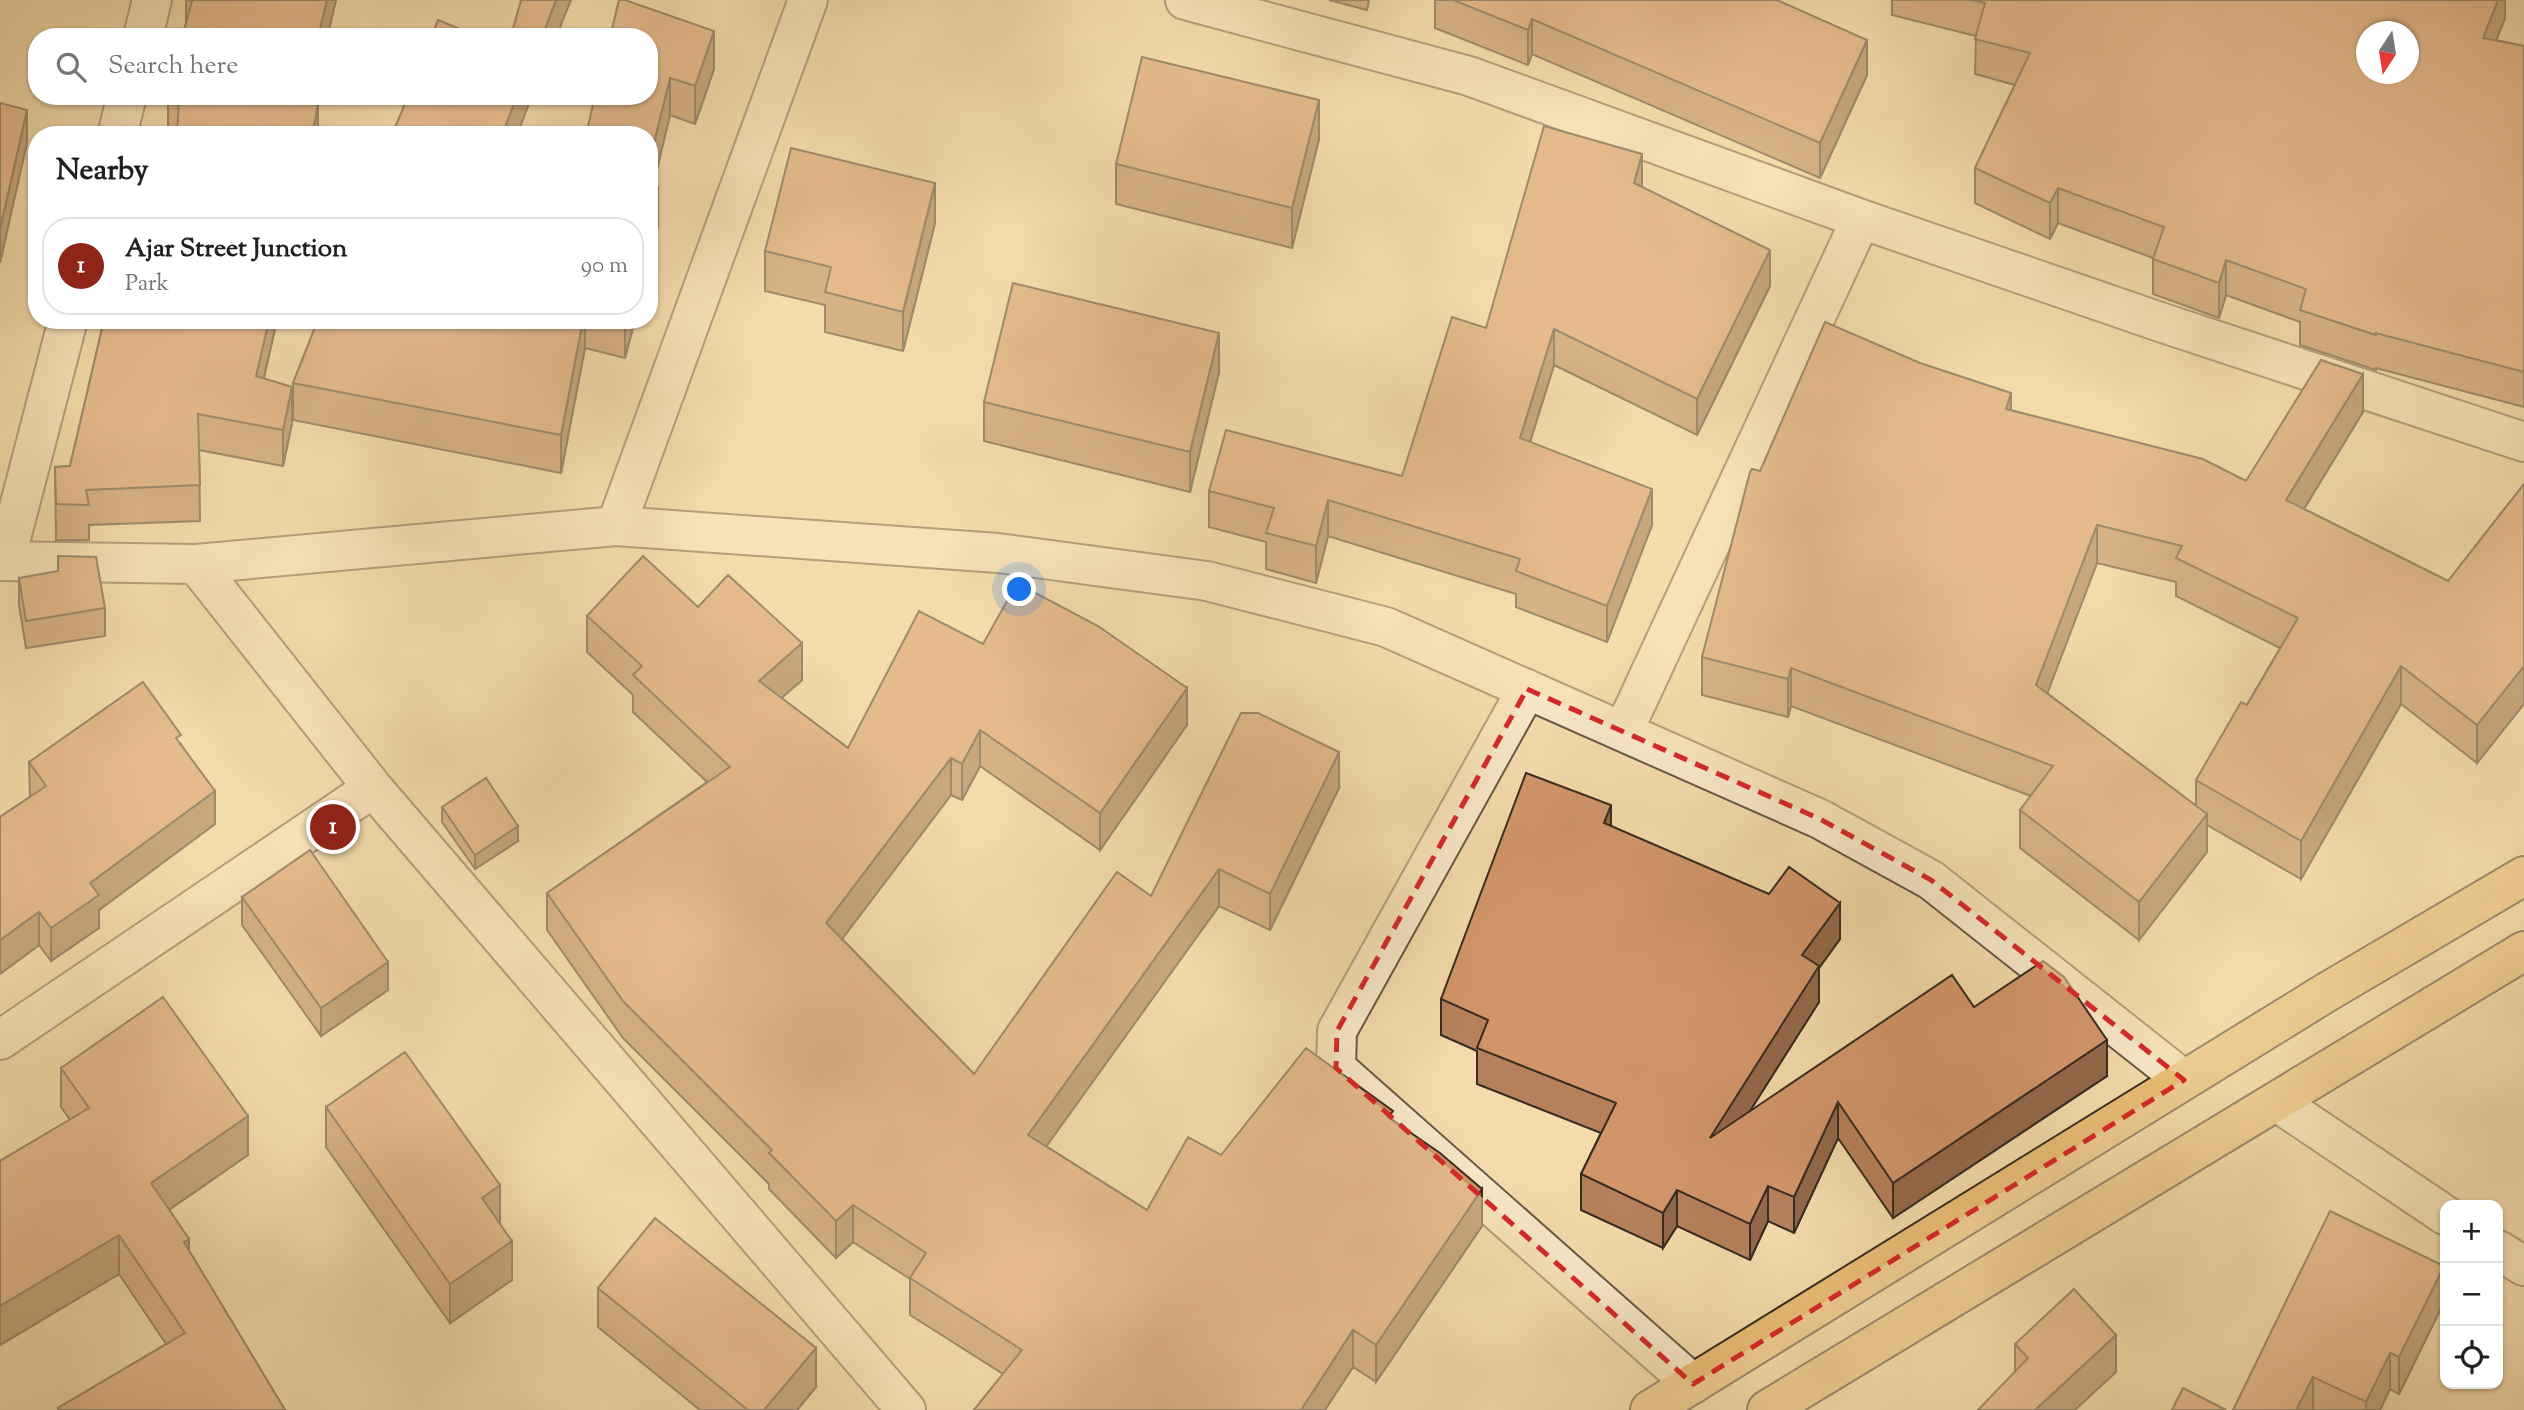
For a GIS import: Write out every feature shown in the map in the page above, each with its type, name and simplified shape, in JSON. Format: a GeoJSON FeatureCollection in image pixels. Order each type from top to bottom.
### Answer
{"type":"FeatureCollection","features":[{"type":"Feature","properties":{"kind":"main road"},"geometry":{"type":"LineString","coordinates":[[1650,1410],[2327,992],[2524,876]]}},
{"type":"Feature","properties":{"kind":"main road"},"geometry":{"type":"LineString","coordinates":[[1767,1410],[2524,950]]}},
{"type":"Feature","properties":{"kind":"street"},"geometry":{"type":"LineString","coordinates":[[145,28],[152,0]]}},
{"type":"Feature","properties":{"kind":"street"},"geometry":{"type":"LineString","coordinates":[[616,526],[808,0]]}},
{"type":"Feature","properties":{"kind":"street"},"geometry":{"type":"LineString","coordinates":[[1185,0],[1469,76],[1861,219],[2176,328],[2524,442]]}},
{"type":"Feature","properties":{"kind":"street"},"geometry":{"type":"LineString","coordinates":[[119,126],[125,105]]}},
{"type":"Feature","properties":{"kind":"street"},"geometry":{"type":"LineString","coordinates":[[1623,732],[1861,219]]}},
{"type":"Feature","properties":{"kind":"street"},"geometry":{"type":"LineString","coordinates":[[66,329],[3,561],[196,564],[616,526],[998,553],[1207,581],[1386,627],[1820,819],[1931,880],[2184,1080]]}},
{"type":"Feature","properties":{"kind":"street"},"geometry":{"type":"LineString","coordinates":[[196,564],[373,788],[906,1410]]}},
{"type":"Feature","properties":{"kind":"street"},"geometry":{"type":"LineString","coordinates":[[1527,689],[1337,1031],[1336,1068],[1693,1384]]}},
{"type":"Feature","properties":{"kind":"street"},"geometry":{"type":"LineString","coordinates":[[0,1040],[373,788]]}},
{"type":"Feature","properties":{"kind":"street"},"geometry":{"type":"LineString","coordinates":[[2277,1102],[2440,1212]]}},
{"type":"Feature","properties":{"kind":"street"},"geometry":{"type":"LineString","coordinates":[[2503,1253],[2524,1266]]}},
{"type":"Feature","properties":{"kind":"highlighted area"},"geometry":{"type":"Polygon","coordinates":[[[1527,689],[1820,819],[1931,880],[2184,1080],[1693,1384],[1336,1068],[1337,1031],[1527,689]]]}},
{"type":"Feature","properties":{"kind":"building"},"geometry":{"type":"Polygon","coordinates":[[[186,0],[327,0],[320,28],[184,28],[192,1],[186,0]]]}},
{"type":"Feature","properties":{"kind":"building"},"geometry":{"type":"Polygon","coordinates":[[[521,0],[556,0],[545,28],[513,28],[521,0]]]}},
{"type":"Feature","properties":{"kind":"building"},"geometry":{"type":"Polygon","coordinates":[[[619,0],[625,0],[714,31],[695,86],[670,78],[658,127],[588,126],[593,105],[658,105],[658,28],[612,28],[619,0]]]}},
{"type":"Feature","properties":{"kind":"building"},"geometry":{"type":"Polygon","coordinates":[[[1453,0],[1777,0],[1867,40],[1820,143],[1532,19],[1528,30],[1453,0]]]}},
{"type":"Feature","properties":{"kind":"building"},"geometry":{"type":"Polygon","coordinates":[[[1973,0],[2498,0],[2483,38],[2524,46],[2524,372],[2376,335],[2300,310],[2306,289],[2226,260],[2219,283],[2153,259],[2164,227],[2058,188],[2050,203],[1975,168],[2030,53],[1975,39],[1985,3],[1973,0]]]}},
{"type":"Feature","properties":{"kind":"building"},"geometry":{"type":"Polygon","coordinates":[[[438,20],[457,28],[435,28],[438,20]]]}},
{"type":"Feature","properties":{"kind":"building"},"geometry":{"type":"Polygon","coordinates":[[[1142,57],[1319,100],[1292,208],[1116,164],[1142,57]]]}},
{"type":"Feature","properties":{"kind":"building"},"geometry":{"type":"Polygon","coordinates":[[[0,103],[27,110],[0,229],[0,103]]]}},
{"type":"Feature","properties":{"kind":"building"},"geometry":{"type":"Polygon","coordinates":[[[179,105],[318,105],[314,126],[177,126],[179,105]]]}},
{"type":"Feature","properties":{"kind":"building"},"geometry":{"type":"Polygon","coordinates":[[[404,105],[514,105],[505,126],[396,126],[404,105]]]}},
{"type":"Feature","properties":{"kind":"building"},"geometry":{"type":"Polygon","coordinates":[[[1544,126],[1642,154],[1634,183],[1770,250],[1697,399],[1554,329],[1520,438],[1652,489],[1607,606],[1516,571],[1520,559],[1328,500],[1316,546],[1266,533],[1274,508],[1209,491],[1226,430],[1402,476],[1452,317],[1486,328],[1544,126]]]}},
{"type":"Feature","properties":{"kind":"building"},"geometry":{"type":"Polygon","coordinates":[[[791,148],[935,183],[903,312],[825,292],[831,267],[765,251],[791,148]]]}},
{"type":"Feature","properties":{"kind":"building"},"geometry":{"type":"Polygon","coordinates":[[[1013,283],[1219,333],[1190,452],[984,402],[1013,283]]]}},
{"type":"Feature","properties":{"kind":"building"},"geometry":{"type":"Polygon","coordinates":[[[1825,322],[1920,363],[2011,393],[2006,409],[2203,459],[2246,481],[2321,360],[2363,374],[2286,500],[2448,581],[2524,484],[2524,666],[2477,725],[2401,666],[2301,841],[2196,780],[2241,702],[2247,705],[2298,618],[2176,558],[2182,546],[2097,525],[2036,685],[2207,814],[2139,902],[2020,810],[2053,766],[1791,668],[1788,679],[1702,657],[1750,472],[1752,469],[1760,471],[1825,322]]]}},
{"type":"Feature","properties":{"kind":"building"},"geometry":{"type":"Polygon","coordinates":[[[102,329],[267,329],[256,376],[292,387],[283,430],[198,414],[200,485],[86,490],[89,505],[56,504],[55,467],[70,466],[102,329]]]}},
{"type":"Feature","properties":{"kind":"building"},"geometry":{"type":"Polygon","coordinates":[[[314,329],[581,329],[561,435],[293,383],[314,329]]]}},
{"type":"Feature","properties":{"kind":"building"},"geometry":{"type":"Polygon","coordinates":[[[58,556],[96,557],[105,608],[26,621],[19,578],[58,571],[58,556]]]}},
{"type":"Feature","properties":{"kind":"building"},"geometry":{"type":"Polygon","coordinates":[[[643,556],[698,607],[728,575],[802,643],[759,681],[848,748],[919,611],[983,644],[1017,583],[1098,626],[1187,688],[1100,813],[980,730],[962,764],[951,758],[826,923],[974,1074],[1117,872],[1151,896],[1241,713],[1258,713],[1339,752],[1270,894],[1219,869],[1028,1135],[1147,1210],[1188,1137],[1221,1155],[1306,1048],[1393,1111],[1388,1117],[1440,1153],[1482,1189],[1376,1345],[1353,1330],[1301,1410],[974,1410],[1022,1350],[910,1278],[926,1253],[853,1205],[836,1221],[769,1153],[772,1150],[623,1001],[547,893],[730,767],[633,675],[642,666],[587,616],[643,556]]]}},
{"type":"Feature","properties":{"kind":"building"},"geometry":{"type":"Polygon","coordinates":[[[143,682],[181,735],[176,738],[215,791],[90,883],[99,895],[51,928],[39,912],[0,940],[0,817],[46,786],[29,762],[143,682]]]}},
{"type":"Feature","properties":{"kind":"building"},"geometry":{"type":"Polygon","coordinates":[[[1526,773],[1611,805],[1604,823],[1769,894],[1789,867],[1840,903],[1802,955],[1819,966],[1710,1138],[1952,975],[1974,1007],[2043,961],[2064,977],[2107,1040],[1893,1183],[1838,1102],[1794,1197],[1768,1186],[1750,1224],[1677,1190],[1663,1213],[1581,1174],[1616,1103],[1477,1048],[1488,1020],[1441,999],[1526,773]]]}},
{"type":"Feature","properties":{"kind":"building"},"geometry":{"type":"Polygon","coordinates":[[[486,778],[518,826],[475,855],[442,807],[486,778]]]}},
{"type":"Feature","properties":{"kind":"building"},"geometry":{"type":"Polygon","coordinates":[[[310,850],[388,962],[321,1008],[242,897],[310,850]]]}},
{"type":"Feature","properties":{"kind":"building"},"geometry":{"type":"Polygon","coordinates":[[[163,997],[248,1116],[151,1183],[189,1239],[184,1242],[285,1410],[58,1408],[185,1333],[119,1235],[0,1306],[0,1161],[89,1108],[61,1068],[163,997]]]}},
{"type":"Feature","properties":{"kind":"building"},"geometry":{"type":"Polygon","coordinates":[[[405,1052],[500,1185],[482,1198],[512,1241],[450,1284],[326,1107],[405,1052]]]}},
{"type":"Feature","properties":{"kind":"building"},"geometry":{"type":"Polygon","coordinates":[[[2330,1211],[2440,1264],[2440,1274],[2399,1357],[2390,1353],[2366,1402],[2313,1377],[2296,1410],[2233,1410],[2330,1211]]]}},
{"type":"Feature","properties":{"kind":"building"},"geometry":{"type":"Polygon","coordinates":[[[655,1218],[816,1348],[764,1410],[748,1410],[598,1288],[655,1218]]]}},
{"type":"Feature","properties":{"kind":"building"},"geometry":{"type":"Polygon","coordinates":[[[2074,1289],[2116,1335],[2035,1410],[1978,1410],[2028,1358],[2015,1344],[2074,1289]]]}},
{"type":"Feature","properties":{"kind":"building"},"geometry":{"type":"Polygon","coordinates":[[[2183,1388],[2226,1410],[2172,1410],[2183,1388]]]}},
{"type":"Feature","properties":{"kind":"place","name":"Ajar Street Junction"},"geometry":{"type":"Point","coordinates":[333,827]}}]}
